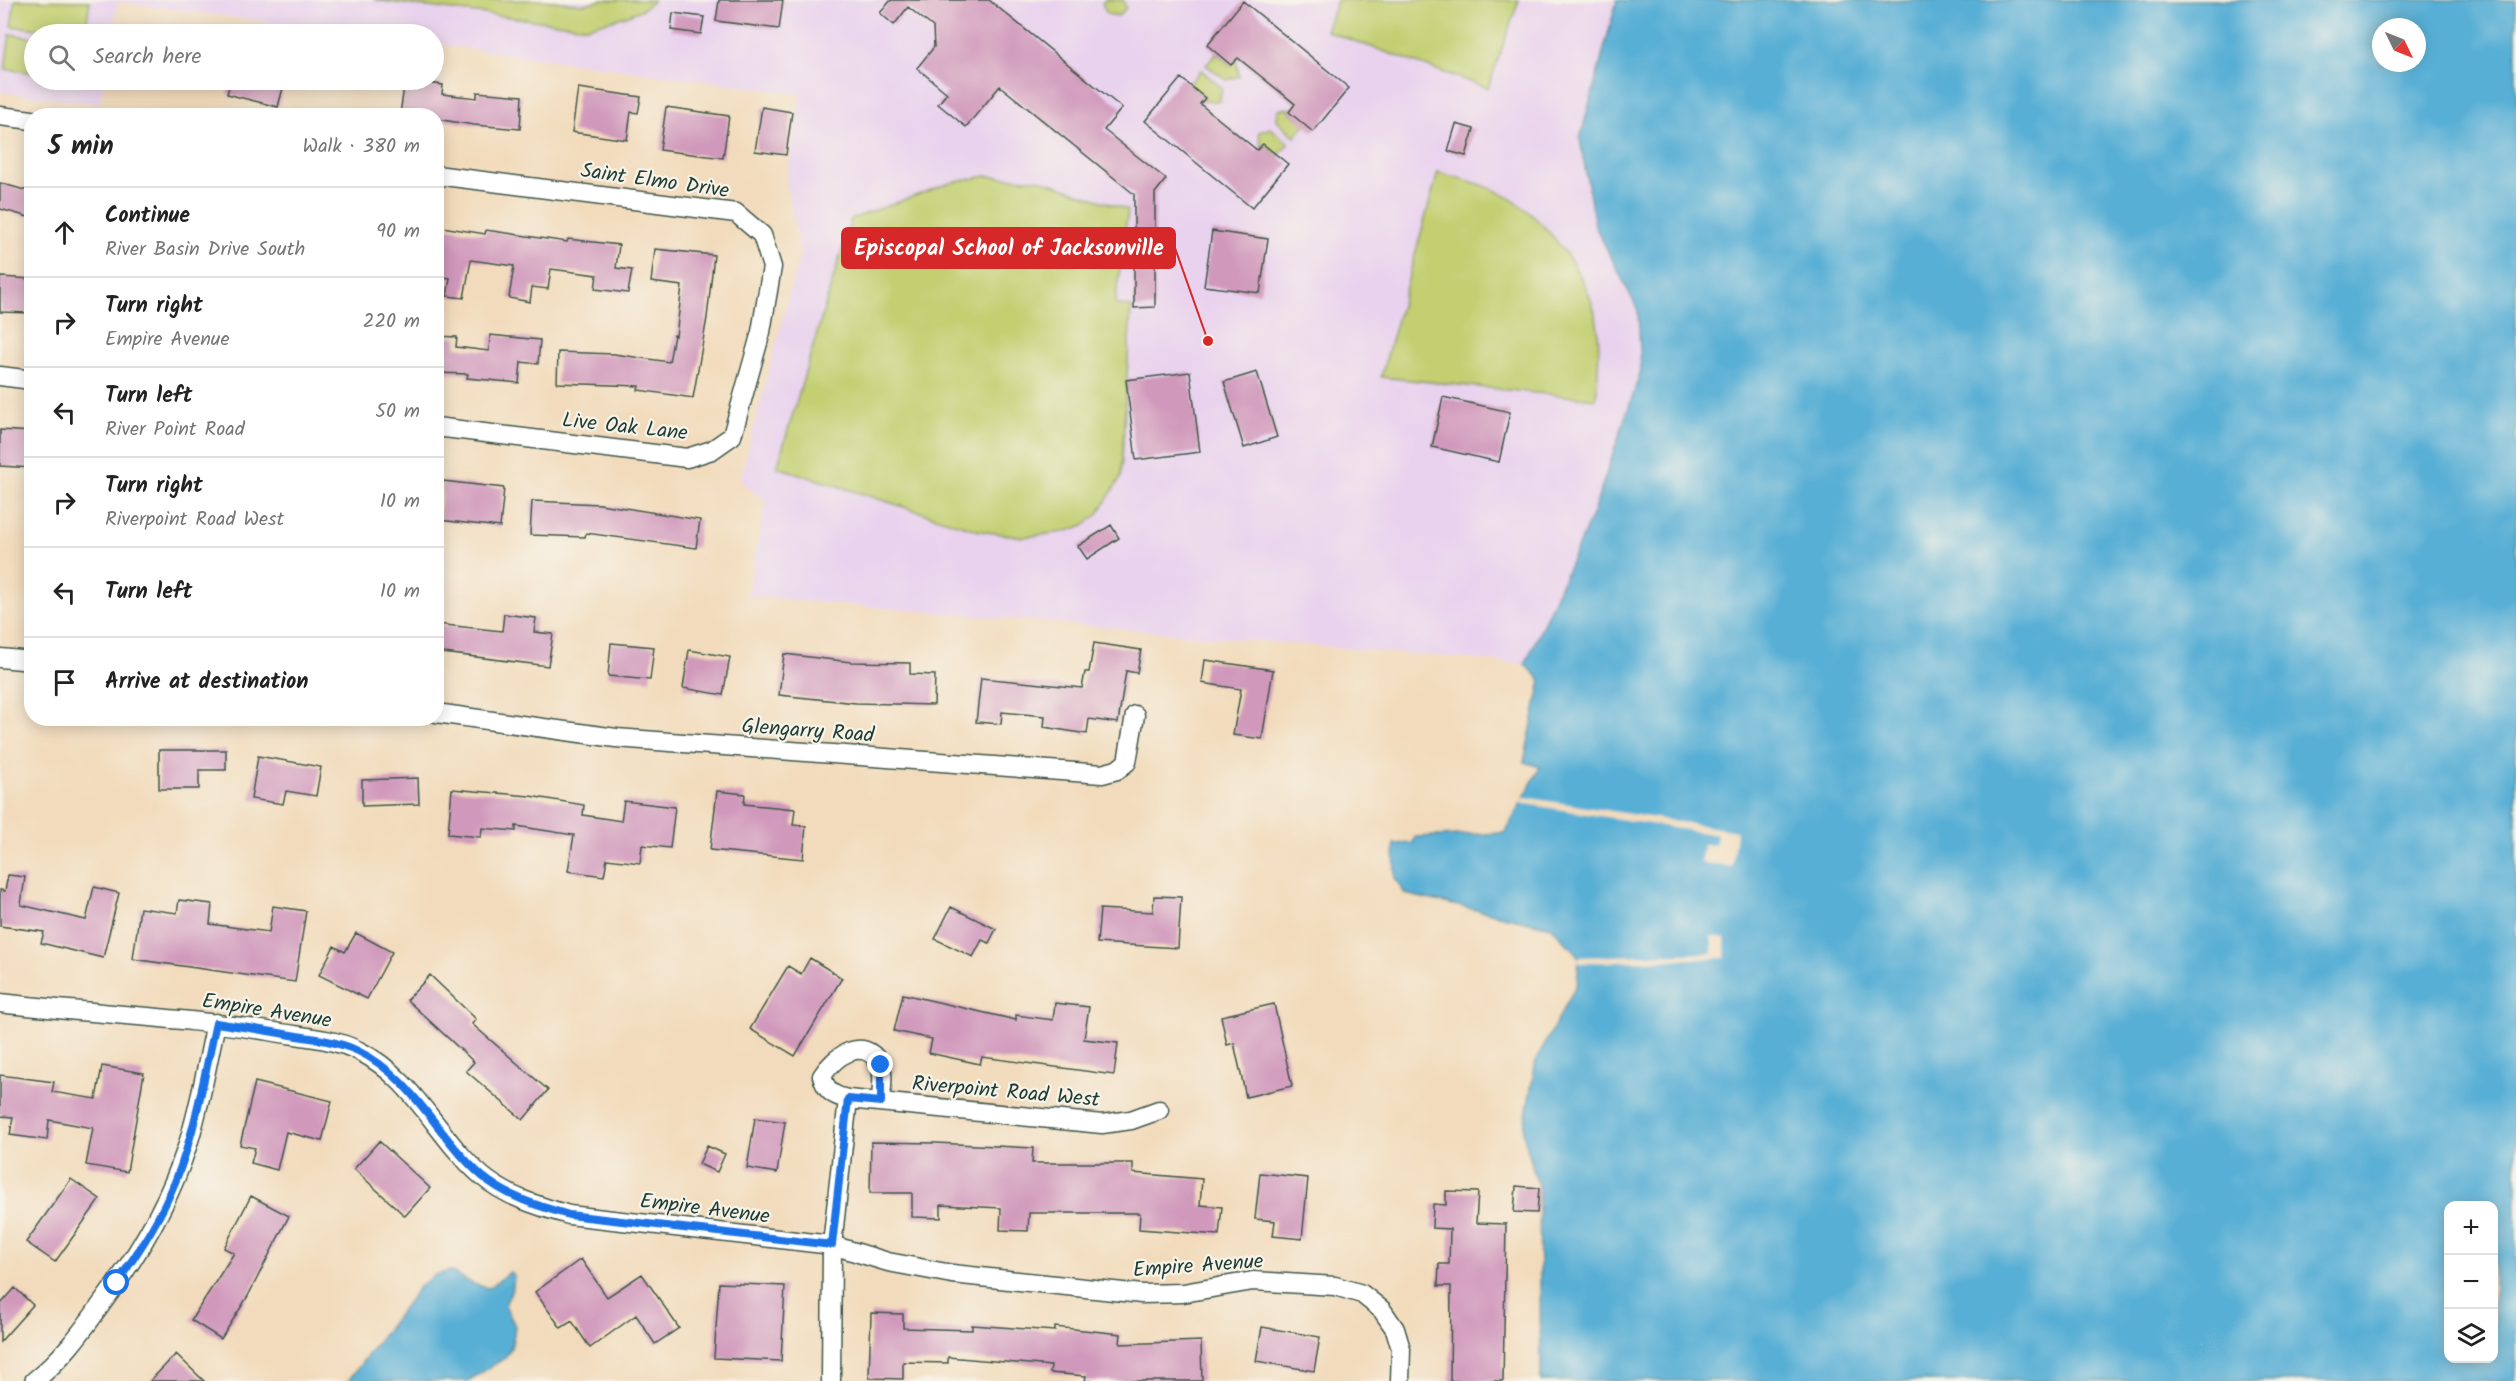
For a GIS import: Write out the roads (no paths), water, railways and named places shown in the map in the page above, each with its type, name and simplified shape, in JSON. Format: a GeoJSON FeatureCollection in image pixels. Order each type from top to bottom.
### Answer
{"type":"FeatureCollection","features":[{"type":"Feature","properties":{"kind":"street"},"geometry":{"type":"LineString","coordinates":[[0,116],[24,119]]}},
{"type":"Feature","properties":{"kind":"street","name":"Saint Elmo Drive"},"geometry":{"type":"LineString","coordinates":[[444,176],[736,213],[762,235],[772,267],[761,332]]}},
{"type":"Feature","properties":{"kind":"street","name":"Live Oak Lane"},"geometry":{"type":"LineString","coordinates":[[444,428],[687,458],[712,450],[732,436],[761,332]]}},
{"type":"Feature","properties":{"kind":"street"},"geometry":{"type":"LineString","coordinates":[[0,376],[24,379]]}},
{"type":"Feature","properties":{"kind":"street"},"geometry":{"type":"LineString","coordinates":[[0,658],[24,661]]}},
{"type":"Feature","properties":{"kind":"street","name":"Glengarry Road"},"geometry":{"type":"LineString","coordinates":[[444,714],[616,738],[1102,774],[1117,770],[1126,762],[1134,716]]}},
{"type":"Feature","properties":{"kind":"street","name":"Empire Avenue"},"geometry":{"type":"LineString","coordinates":[[0,1003],[216,1023],[335,1042],[359,1051],[380,1064],[403,1084],[466,1161],[483,1177],[509,1194],[535,1206],[569,1215],[832,1245],[888,1262],[952,1274],[1142,1294],[1183,1293],[1253,1281],[1335,1286],[1362,1294],[1382,1310],[1395,1329],[1401,1349],[1400,1381]]}},
{"type":"Feature","properties":{"kind":"street"},"geometry":{"type":"LineString","coordinates":[[34,1381],[47,1371],[85,1327],[117,1283],[143,1244],[169,1195],[188,1146],[216,1023]]}},
{"type":"Feature","properties":{"kind":"street"},"geometry":{"type":"LineString","coordinates":[[831,1381],[832,1245],[848,1099],[830,1093],[824,1086],[822,1076],[831,1062],[846,1052],[862,1051],[873,1056],[881,1065],[881,1102]]}},
{"type":"Feature","properties":{"kind":"street","name":"Riverpoint Road West"},"geometry":{"type":"LineString","coordinates":[[848,1099],[1102,1124],[1131,1120],[1159,1110]]}},
{"type":"Feature","properties":{"kind":"water"},"geometry":{"type":"Polygon","coordinates":[[[1617,0],[2516,0],[2516,1381],[1541,1381],[1539,1190],[1523,1133],[1536,1060],[1577,984],[1579,957],[1552,927],[1405,894],[1395,878],[1394,844],[1413,843],[1415,837],[1505,833],[1540,767],[1524,762],[1541,680],[1525,664],[1593,513],[1641,371],[1638,310],[1595,226],[1580,139],[1617,0]]]}},
{"type":"Feature","properties":{"kind":"water"},"geometry":{"type":"Polygon","coordinates":[[[450,1271],[473,1284],[489,1288],[510,1272],[514,1275],[513,1287],[505,1305],[515,1326],[512,1346],[505,1358],[468,1381],[348,1381],[419,1287],[435,1275],[450,1271]]]}},
{"type":"Feature","properties":{"kind":"place","name":"Episcopal School of Jacksonville"},"geometry":{"type":"Point","coordinates":[1208,341]}}]}
